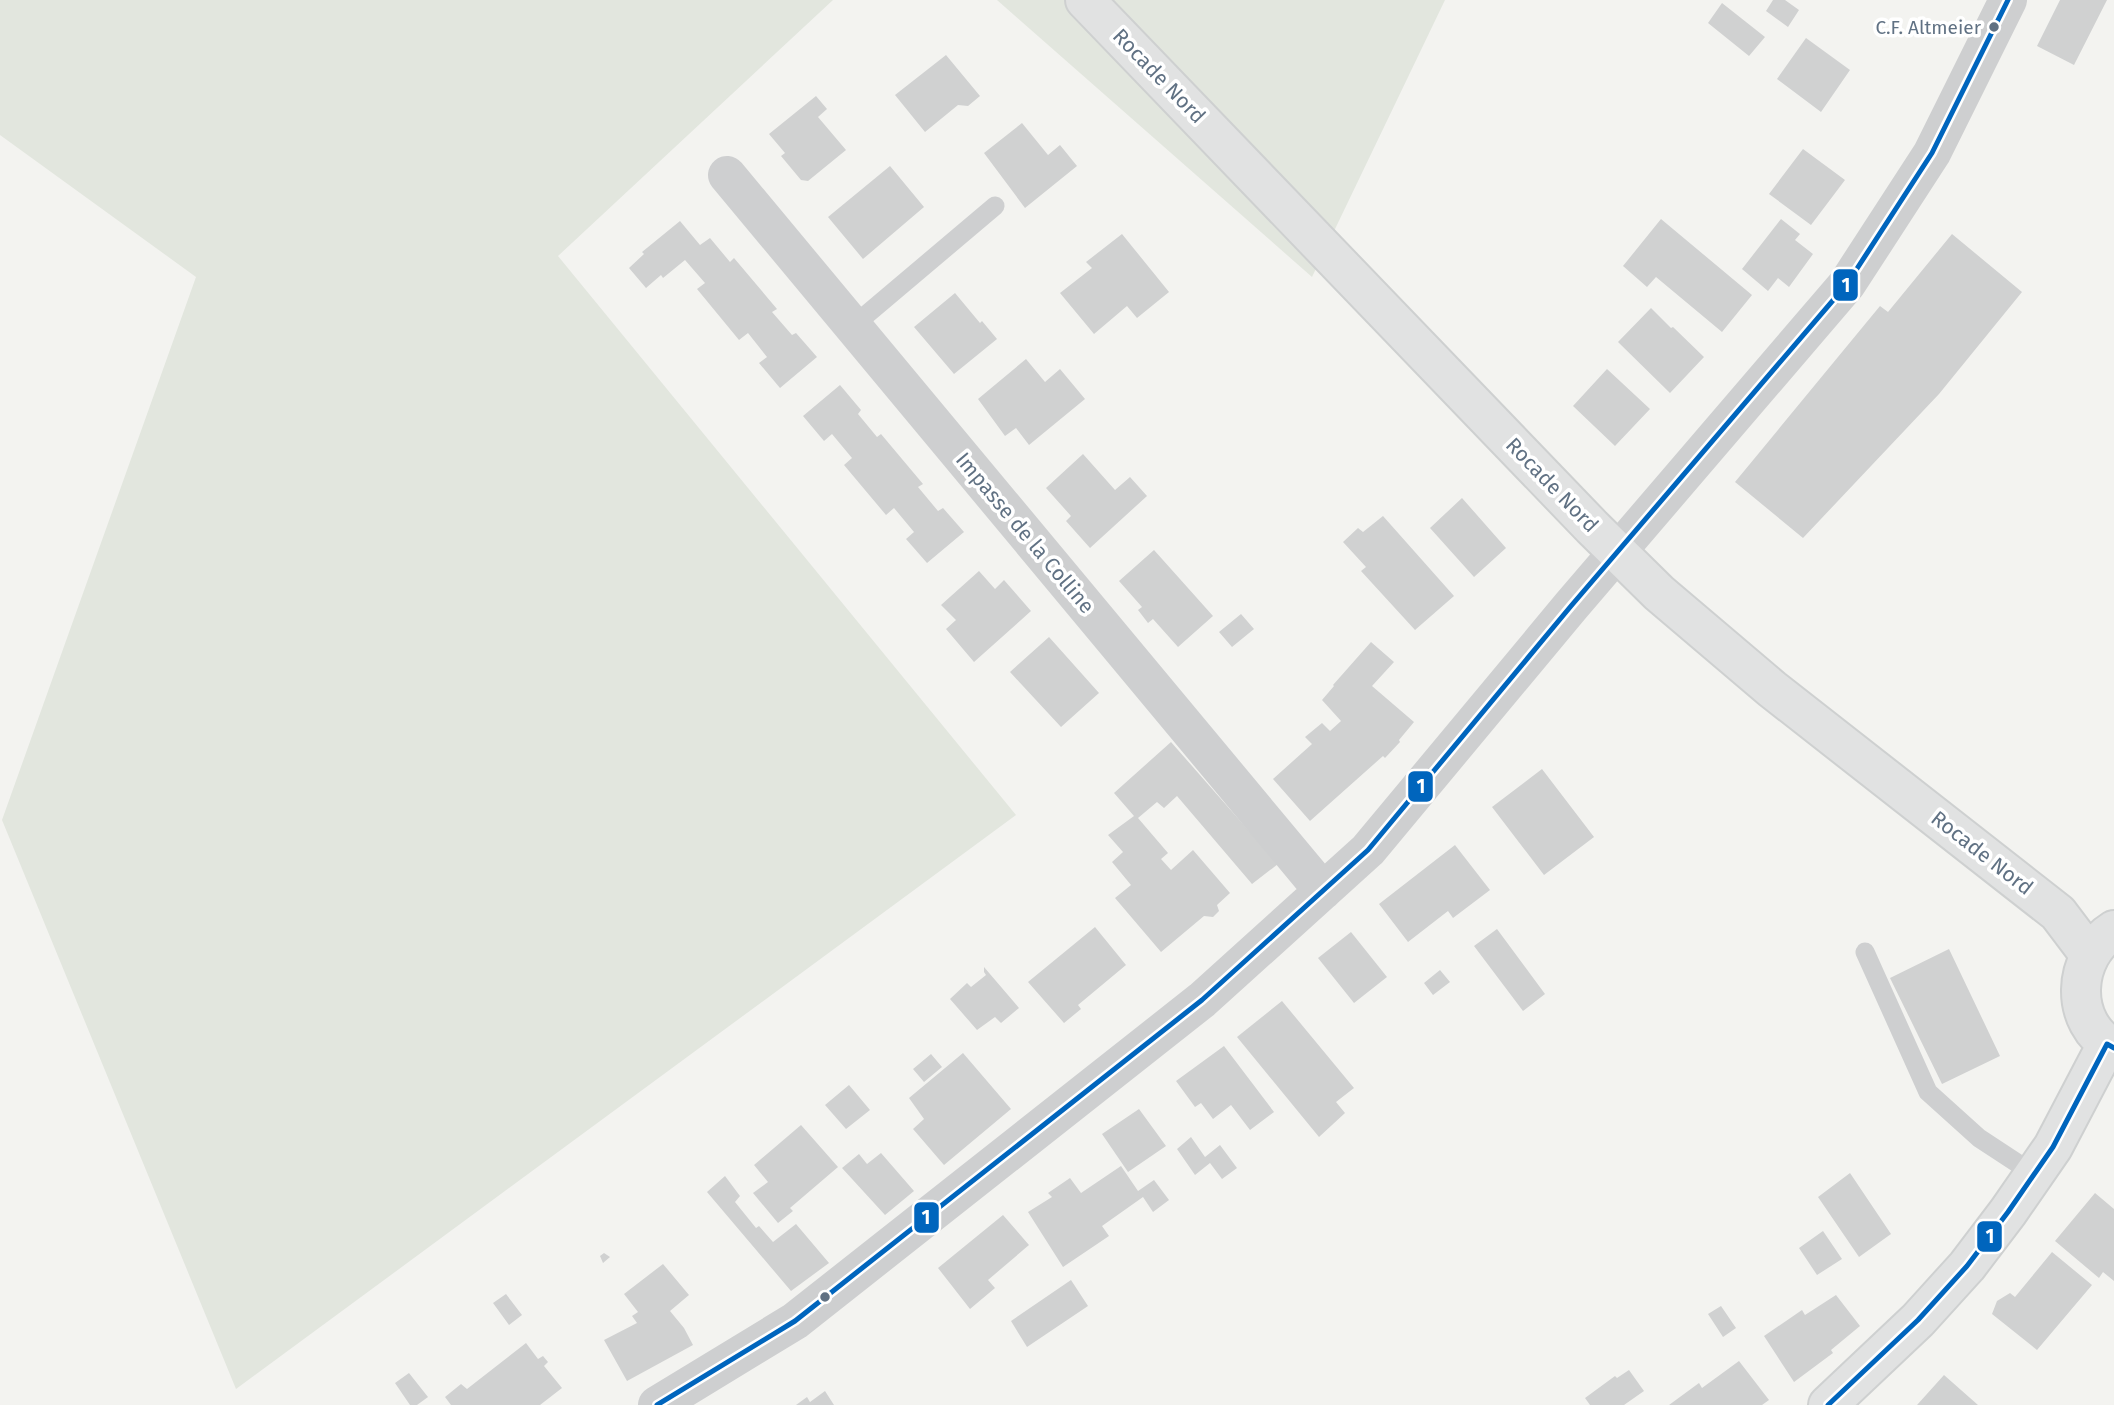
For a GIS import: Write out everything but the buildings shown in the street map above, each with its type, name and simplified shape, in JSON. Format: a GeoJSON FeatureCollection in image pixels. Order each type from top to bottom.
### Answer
{"type":"FeatureCollection","features":[{"type":"Feature","properties":{"kind":"main road","name":"Rocade Nord"},"geometry":{"type":"LineString","coordinates":[[1085,0],[1659,593],[1772,689],[2058,913],[2102,942]]}},
{"type":"Feature","properties":{"kind":"main road"},"geometry":{"type":"LineString","coordinates":[[1828,1405],[1918,1320],[1967,1266],[2053,1147],[2111,1046],[2093,1030],[2084,1012],[2080,993],[2082,973],[2102,942]]}},
{"type":"Feature","properties":{"kind":"street"},"geometry":{"type":"LineString","coordinates":[[657,1405],[796,1321],[1202,1000],[1368,850],[1617,552],[1847,284],[1933,153],[2008,0]]}},
{"type":"Feature","properties":{"kind":"street","name":"Impasse de la Colline"},"geometry":{"type":"LineString","coordinates":[[727,174],[1323,891]]}},
{"type":"Feature","properties":{"kind":"lane"},"geometry":{"type":"LineString","coordinates":[[853,327],[995,206]]}},
{"type":"Feature","properties":{"kind":"lane"},"geometry":{"type":"LineString","coordinates":[[1865,952],[1928,1092],[1979,1138],[2034,1174]]}},
{"type":"Feature","properties":{"kind":"shaded area"},"geometry":{"type":"Polygon","coordinates":[[[0,0],[833,0],[558,256],[1016,815],[236,1389],[2,820],[196,277],[0,135],[0,0]]]}},
{"type":"Feature","properties":{"kind":"shaded area"},"geometry":{"type":"Polygon","coordinates":[[[997,0],[1445,0],[1312,277],[997,0]]]}},
{"type":"Feature","properties":{"kind":"transit line","name":"1"},"geometry":{"type":"LineString","coordinates":[[657,1405],[795,1321],[1202,1000],[1368,850],[1571,606],[1847,284],[1932,153],[2008,0]]}},
{"type":"Feature","properties":{"kind":"transit line","name":"1"},"geometry":{"type":"LineString","coordinates":[[1828,1405],[1918,1320],[1967,1266],[2053,1147],[2107,1044],[2114,1048]]}},
{"type":"Feature","properties":{"kind":"place","name":"C.F. Altmeier"},"geometry":{"type":"Point","coordinates":[1994,27]}}]}
